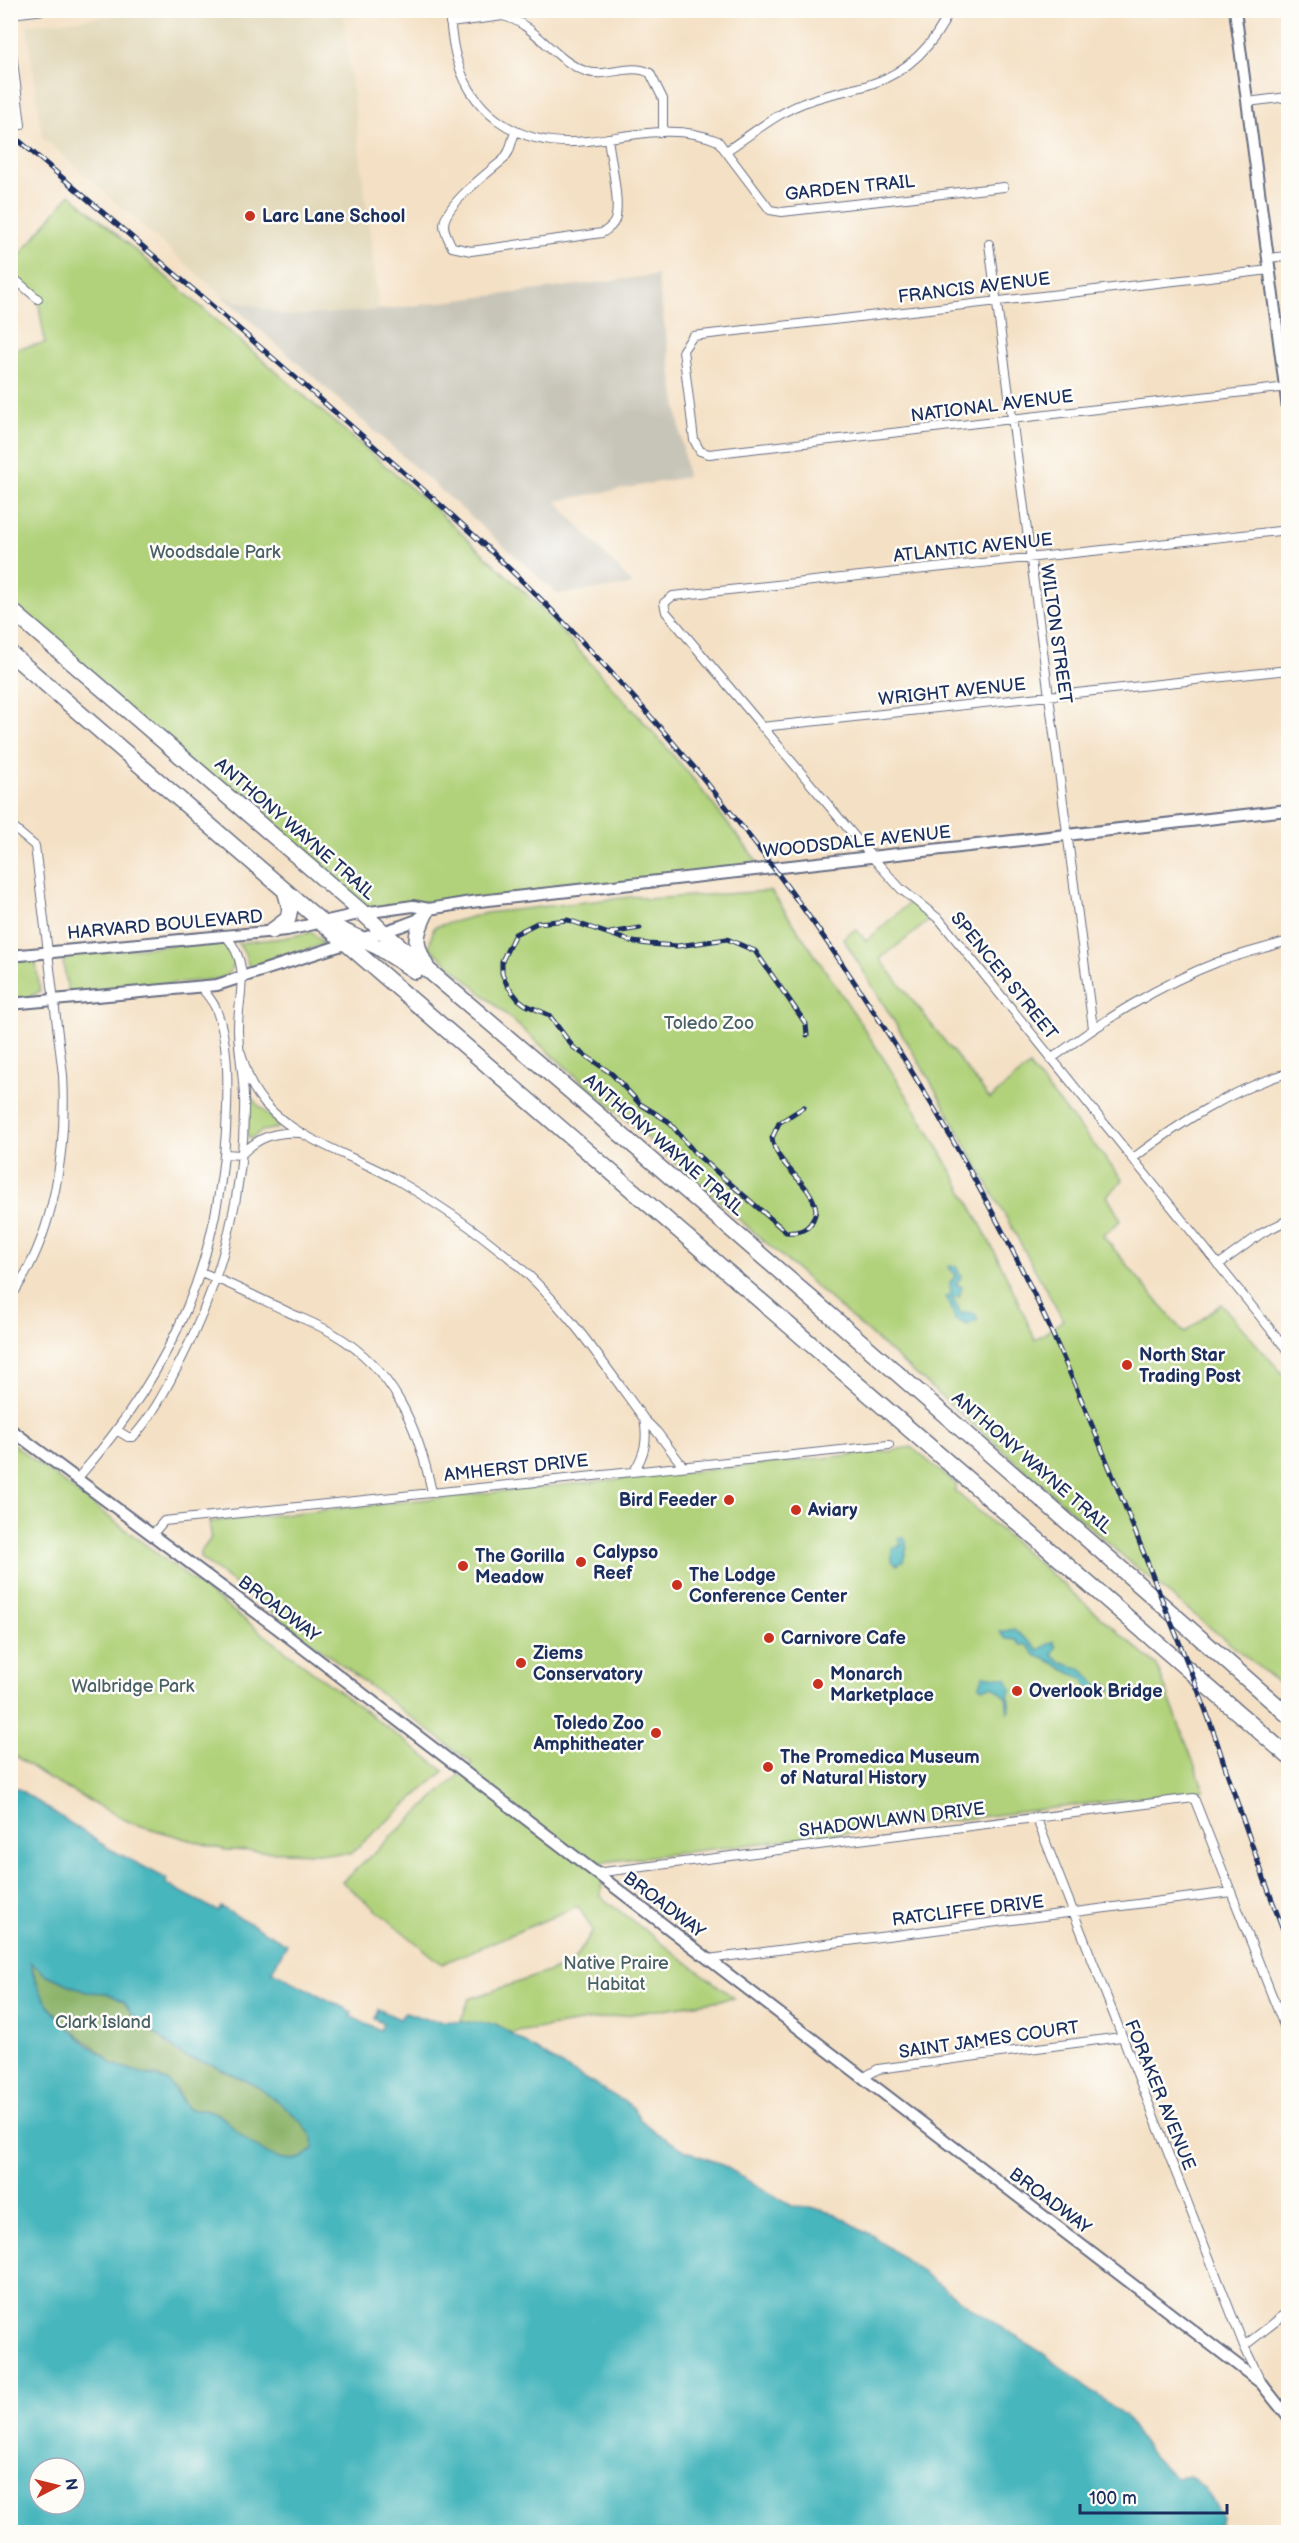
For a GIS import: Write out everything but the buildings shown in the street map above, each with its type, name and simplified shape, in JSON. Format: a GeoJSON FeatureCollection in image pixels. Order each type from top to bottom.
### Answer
{"type":"FeatureCollection","features":[{"type":"Feature","properties":{"kind":"highway","name":"ANTHONY WAYNE TRAIL"},"geometry":{"type":"LineString","coordinates":[[10,609],[428,971],[974,1438],[1288,1715]]}},
{"type":"Feature","properties":{"kind":"highway"},"geometry":{"type":"LineString","coordinates":[[10,653],[322,922],[354,941],[1288,1756]]}},
{"type":"Feature","properties":{"kind":"highway"},"geometry":{"type":"LineString","coordinates":[[272,931],[288,919],[290,908],[285,890]]}},
{"type":"Feature","properties":{"kind":"highway"},"geometry":{"type":"LineString","coordinates":[[428,910],[417,932],[416,943],[428,971]]}},
{"type":"Feature","properties":{"kind":"highway"},"geometry":{"type":"LineString","coordinates":[[354,941],[378,947],[408,966],[459,1009],[499,1031]]}},
{"type":"Feature","properties":{"kind":"street"},"geometry":{"type":"LineString","coordinates":[[10,14],[45,10]]}},
{"type":"Feature","properties":{"kind":"street","name":"GARDEN TRAIL"},"geometry":{"type":"LineString","coordinates":[[449,10],[457,59],[469,88],[487,112],[515,132],[540,140],[578,142],[663,130],[705,135],[718,141],[770,210],[782,212],[1004,187]]}},
{"type":"Feature","properties":{"kind":"street"},"geometry":{"type":"LineString","coordinates":[[726,151],[788,111],[808,101],[873,84],[897,73],[925,50],[942,28],[950,10]]}},
{"type":"Feature","properties":{"kind":"street"},"geometry":{"type":"LineString","coordinates":[[1235,10],[1287,387],[1288,409]]}},
{"type":"Feature","properties":{"kind":"street"},"geometry":{"type":"LineString","coordinates":[[450,23],[503,16],[511,18],[567,61],[586,72],[636,69],[647,71],[663,99],[663,130]]}},
{"type":"Feature","properties":{"kind":"street"},"geometry":{"type":"LineString","coordinates":[[10,37],[21,125]]}},
{"type":"Feature","properties":{"kind":"street"},"geometry":{"type":"LineString","coordinates":[[1248,102],[1288,97]]}},
{"type":"Feature","properties":{"kind":"street"},"geometry":{"type":"LineString","coordinates":[[515,132],[504,159],[447,213],[444,227],[452,247],[471,251],[602,233],[609,229],[615,222],[617,207],[608,138]]}},
{"type":"Feature","properties":{"kind":"street","name":"WILTON STREET"},"geometry":{"type":"LineString","coordinates":[[989,244],[1094,1028]]}},
{"type":"Feature","properties":{"kind":"street","name":"FRANCIS AVENUE"},"geometry":{"type":"LineString","coordinates":[[700,452],[694,440],[683,360],[683,350],[693,336],[996,300],[1269,264],[1288,256]]}},
{"type":"Feature","properties":{"kind":"street"},"geometry":{"type":"LineString","coordinates":[[10,275],[38,299]]}},
{"type":"Feature","properties":{"kind":"street","name":"NATIONAL AVENUE"},"geometry":{"type":"LineString","coordinates":[[700,452],[709,454],[1287,387]]}},
{"type":"Feature","properties":{"kind":"street","name":"ATLANTIC AVENUE"},"geometry":{"type":"LineString","coordinates":[[664,603],[673,596],[1288,530]]}},
{"type":"Feature","properties":{"kind":"street","name":"SPENCER STREET"},"geometry":{"type":"LineString","coordinates":[[664,603],[666,612],[872,857],[901,889],[940,920],[1288,1351]]}},
{"type":"Feature","properties":{"kind":"street","name":"WRIGHT AVENUE"},"geometry":{"type":"LineString","coordinates":[[762,727],[1288,670]]}},
{"type":"Feature","properties":{"kind":"street","name":"WOODSDALE AVENUE"},"geometry":{"type":"LineString","coordinates":[[322,922],[413,906],[428,910],[471,902],[1288,810]]}},
{"type":"Feature","properties":{"kind":"street"},"geometry":{"type":"LineString","coordinates":[[10,825],[35,846],[65,1110],[54,1191],[42,1236],[10,1298]]}},
{"type":"Feature","properties":{"kind":"street","name":"WOODSDALE AVENUE"},"geometry":{"type":"LineString","coordinates":[[354,941],[417,920],[428,910]]}},
{"type":"Feature","properties":{"kind":"street","name":"HARVARD BOULEVARD"},"geometry":{"type":"LineString","coordinates":[[10,956],[272,931],[322,922]]}},
{"type":"Feature","properties":{"kind":"street"},"geometry":{"type":"LineString","coordinates":[[118,1431],[128,1437],[133,1437],[153,1409],[195,1332],[216,1278],[234,1204],[241,1155],[244,1096],[239,1011],[243,978],[235,947],[226,936]]}},
{"type":"Feature","properties":{"kind":"street"},"geometry":{"type":"LineString","coordinates":[[10,1004],[217,985],[354,941]]}},
{"type":"Feature","properties":{"kind":"street"},"geometry":{"type":"LineString","coordinates":[[1052,1059],[1094,1028],[1164,987],[1209,966],[1288,941]]}},
{"type":"Feature","properties":{"kind":"street"},"geometry":{"type":"LineString","coordinates":[[77,1479],[118,1431],[168,1352],[201,1272],[218,1203],[225,1154],[228,1096],[224,1046],[215,1006],[201,987]]}},
{"type":"Feature","properties":{"kind":"street"},"geometry":{"type":"LineString","coordinates":[[224,1046],[241,1049]]}},
{"type":"Feature","properties":{"kind":"street"},"geometry":{"type":"LineString","coordinates":[[241,1049],[252,1084],[278,1116],[301,1133],[396,1180],[465,1225],[507,1256],[576,1325],[644,1419],[657,1432],[682,1466]]}},
{"type":"Feature","properties":{"kind":"street"},"geometry":{"type":"LineString","coordinates":[[1132,1159],[1176,1127],[1223,1098],[1288,1073]]}},
{"type":"Feature","properties":{"kind":"street"},"geometry":{"type":"LineString","coordinates":[[225,1154],[241,1155],[255,1142],[282,1132],[301,1133]]}},
{"type":"Feature","properties":{"kind":"street"},"geometry":{"type":"LineString","coordinates":[[1218,1265],[1262,1233],[1288,1220]]}},
{"type":"Feature","properties":{"kind":"street"},"geometry":{"type":"LineString","coordinates":[[201,1272],[334,1334],[362,1353],[386,1379],[405,1411],[423,1450],[432,1492]]}},
{"type":"Feature","properties":{"kind":"street"},"geometry":{"type":"LineString","coordinates":[[634,1471],[641,1460],[646,1441],[644,1419]]}},
{"type":"Feature","properties":{"kind":"street","name":"BROADWAY"},"geometry":{"type":"LineString","coordinates":[[10,1429],[152,1535],[1261,2383],[1288,2417]]}},
{"type":"Feature","properties":{"kind":"street","name":"AMHERST DRIVE"},"geometry":{"type":"LineString","coordinates":[[152,1535],[164,1521],[889,1445]]}},
{"type":"Feature","properties":{"kind":"street","name":"SHADOWLAWN DRIVE"},"geometry":{"type":"LineString","coordinates":[[595,1873],[1194,1798],[1231,1892]]}},
{"type":"Feature","properties":{"kind":"street","name":"FORAKER AVENUE"},"geometry":{"type":"LineString","coordinates":[[1036,1817],[1121,2037],[1244,2346],[1261,2383]]}},
{"type":"Feature","properties":{"kind":"street"},"geometry":{"type":"LineString","coordinates":[[1231,1892],[1288,2036]]}},
{"type":"Feature","properties":{"kind":"street","name":"RATCLIFFE DRIVE"},"geometry":{"type":"LineString","coordinates":[[708,1959],[1231,1892]]}},
{"type":"Feature","properties":{"kind":"street","name":"SAINT JAMES COURT"},"geometry":{"type":"LineString","coordinates":[[863,2078],[879,2069],[1121,2037]]}},
{"type":"Feature","properties":{"kind":"street"},"geometry":{"type":"LineString","coordinates":[[1244,2346],[1288,2312]]}},
{"type":"Feature","properties":{"kind":"shaded area","name":"Larc Lane School"},"geometry":{"type":"Polygon","coordinates":[[[168,10],[343,11],[379,310],[287,316],[222,296],[42,137],[27,25],[168,10]]]}},
{"type":"Feature","properties":{"kind":"shaded area"},"geometry":{"type":"Polygon","coordinates":[[[657,275],[687,477],[556,501],[633,585],[558,594],[222,296],[287,316],[379,310],[657,275]]]}},
{"type":"Feature","properties":{"kind":"green space","name":"Woodsdale Park"},"geometry":{"type":"Polygon","coordinates":[[[70,194],[432,506],[536,603],[690,775],[763,869],[363,913],[11,610],[11,350],[45,343],[38,299],[11,275],[11,266],[70,194]]]}},
{"type":"Feature","properties":{"kind":"green space","name":"Toledo Zoo"},"geometry":{"type":"Polygon","coordinates":[[[771,891],[880,1053],[948,1165],[1008,1280],[1035,1340],[1063,1320],[927,1075],[843,938],[856,929],[866,941],[910,902],[929,921],[880,959],[990,1099],[1029,1066],[1123,1180],[1107,1196],[1121,1220],[1103,1236],[1184,1333],[1221,1304],[1288,1380],[1288,1691],[1131,1563],[429,947],[434,927],[486,913],[639,896],[646,899],[771,891]]]}},
{"type":"Feature","properties":{"kind":"green space"},"geometry":{"type":"Polygon","coordinates":[[[312,932],[324,944],[250,969],[238,943],[283,938],[312,932]]]}},
{"type":"Feature","properties":{"kind":"green space"},"geometry":{"type":"Polygon","coordinates":[[[219,941],[230,949],[235,963],[227,976],[218,979],[75,993],[68,991],[63,962],[74,954],[219,941]]]}},
{"type":"Feature","properties":{"kind":"green space"},"geometry":{"type":"Polygon","coordinates":[[[27,959],[36,964],[40,991],[28,998],[11,1000],[11,961],[27,959]]]}},
{"type":"Feature","properties":{"kind":"green space"},"geometry":{"type":"Polygon","coordinates":[[[250,1097],[279,1125],[278,1128],[262,1131],[250,1139],[247,1134],[250,1097]]]}},
{"type":"Feature","properties":{"kind":"green space","name":"Walbridge Park"},"geometry":{"type":"Polygon","coordinates":[[[10,1442],[444,1771],[350,1854],[225,1850],[131,1823],[49,1779],[11,1753],[10,1442]]]}},
{"type":"Feature","properties":{"kind":"green space","name":"Native Praire Habitat"},"geometry":{"type":"Polygon","coordinates":[[[911,1447],[957,1485],[954,1490],[1157,1666],[1204,1790],[603,1862],[601,1897],[734,1998],[511,2033],[496,2024],[460,2024],[469,1999],[571,1964],[593,1931],[578,1906],[442,1964],[342,1882],[472,1763],[200,1558],[200,1552],[210,1539],[209,1522],[911,1447]]]}},
{"type":"Feature","properties":{"kind":"green space","name":"Clark Island"},"geometry":{"type":"Polygon","coordinates":[[[30,1961],[45,1974],[86,1992],[107,1993],[125,2002],[131,2014],[185,2058],[211,2064],[256,2086],[287,2108],[304,2125],[312,2136],[313,2149],[306,2156],[297,2159],[288,2160],[269,2154],[244,2138],[216,2113],[188,2109],[175,2088],[158,2076],[142,2074],[112,2064],[107,2057],[69,2028],[43,2000],[30,1961]]]}},
{"type":"Feature","properties":{"kind":"water"},"geometry":{"type":"Polygon","coordinates":[[[956,1266],[961,1277],[956,1284],[962,1287],[959,1297],[953,1298],[962,1315],[965,1312],[975,1314],[978,1320],[967,1325],[955,1320],[951,1306],[945,1297],[951,1294],[950,1283],[956,1275],[948,1267],[956,1266]]]}},
{"type":"Feature","properties":{"kind":"water"},"geometry":{"type":"Polygon","coordinates":[[[903,1537],[906,1552],[903,1561],[897,1565],[892,1561],[892,1548],[901,1546],[898,1538],[903,1537]]]}},
{"type":"Feature","properties":{"kind":"water"},"geometry":{"type":"Polygon","coordinates":[[[1014,1629],[1039,1650],[1053,1641],[1056,1647],[1052,1655],[1063,1663],[1082,1669],[1098,1686],[1108,1684],[1112,1689],[1102,1692],[1091,1690],[1083,1678],[1036,1656],[1027,1645],[1006,1639],[1000,1632],[1014,1629]]]}},
{"type":"Feature","properties":{"kind":"water"},"geometry":{"type":"Polygon","coordinates":[[[984,1675],[1006,1678],[1012,1689],[1008,1696],[1010,1711],[1008,1712],[1006,1697],[993,1686],[984,1688],[979,1686],[984,1675]]]}},
{"type":"Feature","properties":{"kind":"water"},"geometry":{"type":"Polygon","coordinates":[[[17,1788],[108,1848],[167,1879],[166,1884],[218,1911],[221,1907],[287,1944],[272,1971],[352,2012],[350,2016],[380,2031],[383,2024],[374,2019],[378,2009],[400,2019],[405,2012],[429,2020],[496,2024],[552,2060],[632,2106],[640,2119],[655,2132],[686,2151],[719,2163],[792,2206],[811,2207],[835,2214],[873,2236],[964,2303],[1044,2354],[1125,2416],[1148,2451],[1175,2478],[1190,2476],[1204,2488],[1223,2516],[1220,2523],[1231,2532],[11,2532],[10,1789],[17,1788]],[[30,1962],[38,1988],[58,2017],[112,2064],[168,2081],[188,2109],[216,2113],[244,2138],[269,2154],[288,2160],[297,2159],[306,2156],[313,2149],[312,2136],[304,2125],[287,2108],[256,2086],[211,2064],[186,2058],[131,2014],[124,2002],[107,1993],[86,1992],[45,1974],[30,1962]]]}},
{"type":"Feature","properties":{"kind":"railway"},"geometry":{"type":"LineString","coordinates":[[10,133],[384,455],[480,541],[541,600],[633,696],[692,765],[803,908],[905,1060],[951,1138],[1017,1259],[1057,1343],[1191,1671],[1288,1942]]}},
{"type":"Feature","properties":{"kind":"railway"},"geometry":{"type":"LineString","coordinates":[[804,1107],[779,1123],[772,1138],[780,1158],[808,1191],[816,1210],[815,1216],[806,1228],[797,1232],[786,1232],[695,1153],[668,1121],[640,1104],[612,1074],[573,1047],[549,1015],[518,999],[507,985],[502,973],[502,961],[515,934],[537,923],[568,920],[633,942],[648,944],[678,946],[727,939],[755,951],[806,1024],[807,1035]]}},
{"type":"Feature","properties":{"kind":"railway"},"geometry":{"type":"LineString","coordinates":[[610,933],[640,928]]}},
{"type":"Feature","properties":{"kind":"place","name":"Larc Lane School"},"geometry":{"type":"Point","coordinates":[250,216]}},
{"type":"Feature","properties":{"kind":"place","name":"North Star Trading Post"},"geometry":{"type":"Point","coordinates":[1127,1365]}},
{"type":"Feature","properties":{"kind":"place","name":"Bird Feeder"},"geometry":{"type":"Point","coordinates":[729,1500]}},
{"type":"Feature","properties":{"kind":"place","name":"Aviary"},"geometry":{"type":"Point","coordinates":[796,1510]}},
{"type":"Feature","properties":{"kind":"place","name":"Calypso Reef"},"geometry":{"type":"Point","coordinates":[581,1562]}},
{"type":"Feature","properties":{"kind":"place","name":"The Gorilla Meadow"},"geometry":{"type":"Point","coordinates":[463,1566]}},
{"type":"Feature","properties":{"kind":"place","name":"The Lodge Conference Center"},"geometry":{"type":"Point","coordinates":[677,1585]}},
{"type":"Feature","properties":{"kind":"place","name":"Carnivore Cafe"},"geometry":{"type":"Point","coordinates":[769,1638]}},
{"type":"Feature","properties":{"kind":"place","name":"Ziems Conservatory"},"geometry":{"type":"Point","coordinates":[521,1663]}},
{"type":"Feature","properties":{"kind":"place","name":"Monarch Marketplace"},"geometry":{"type":"Point","coordinates":[818,1684]}},
{"type":"Feature","properties":{"kind":"place","name":"Overlook Bridge"},"geometry":{"type":"Point","coordinates":[1017,1691]}},
{"type":"Feature","properties":{"kind":"place","name":"Toledo Zoo Amphitheater"},"geometry":{"type":"Point","coordinates":[656,1733]}},
{"type":"Feature","properties":{"kind":"place","name":"The Promedica Museum of Natural History"},"geometry":{"type":"Point","coordinates":[768,1767]}}]}
